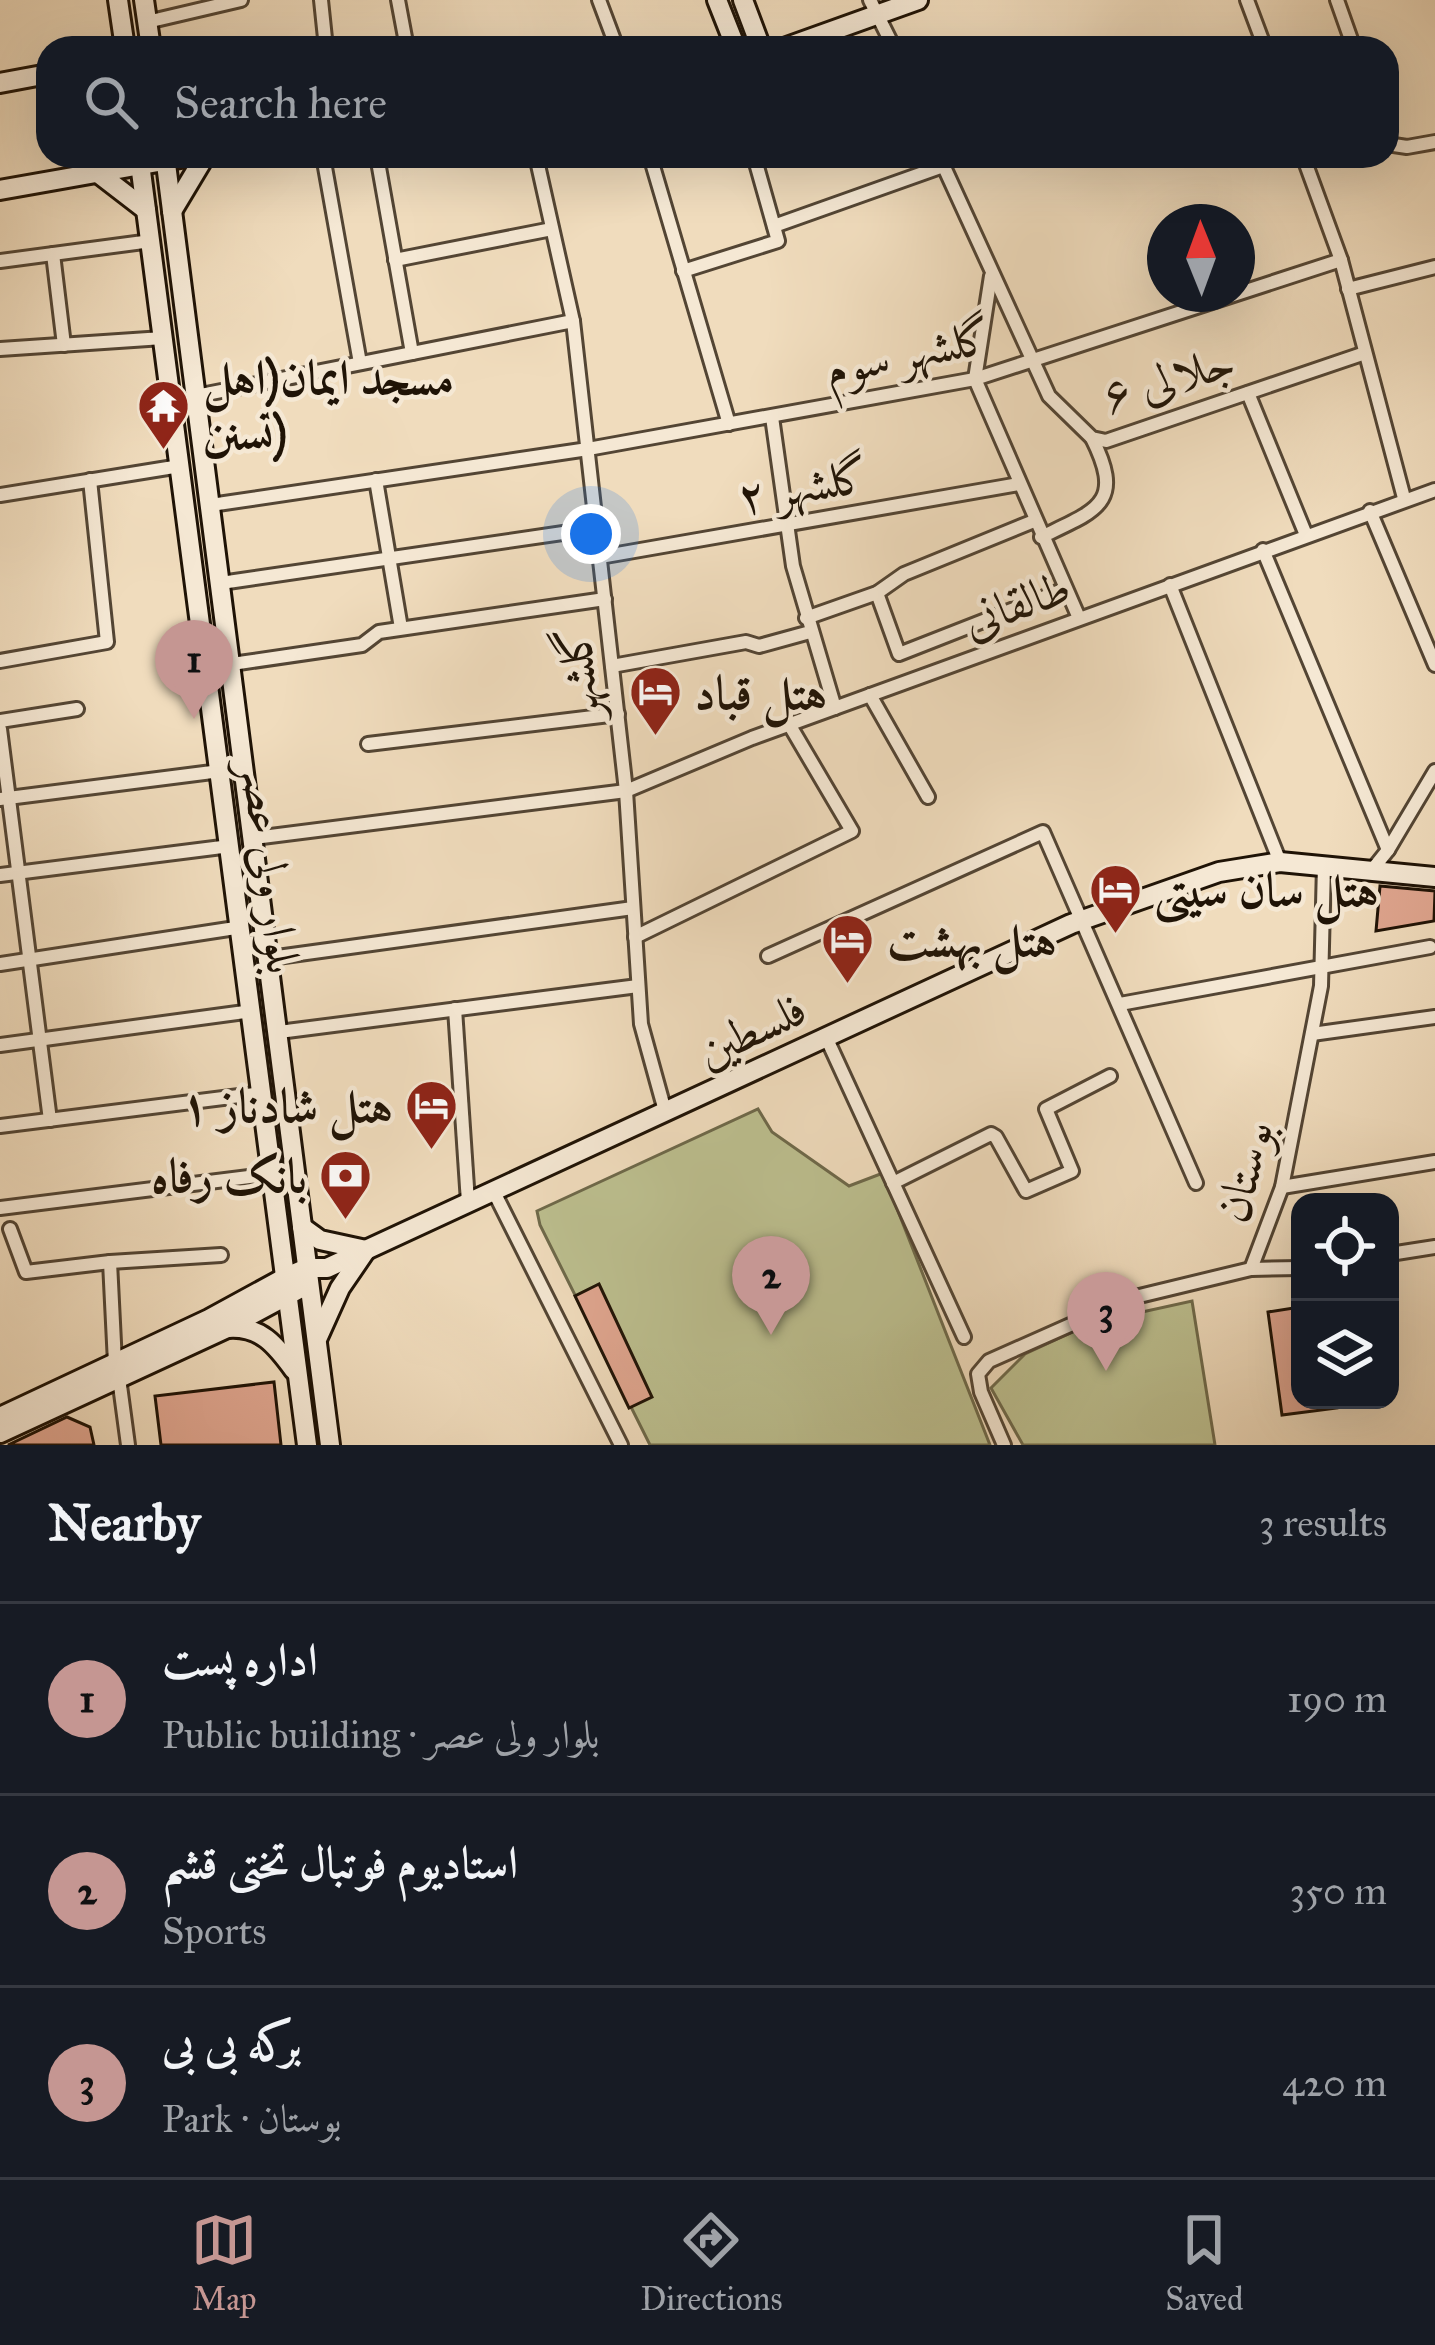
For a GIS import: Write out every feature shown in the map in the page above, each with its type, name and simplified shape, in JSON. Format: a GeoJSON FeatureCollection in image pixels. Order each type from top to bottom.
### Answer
{"type":"FeatureCollection","features":[{"type":"Feature","properties":{"kind":"main road"},"geometry":{"type":"LineString","coordinates":[[118,0],[123,36]]}},
{"type":"Feature","properties":{"kind":"main road"},"geometry":{"type":"LineString","coordinates":[[144,0],[149,36]]}},
{"type":"Feature","properties":{"kind":"main road"},"geometry":{"type":"LineString","coordinates":[[717,0],[731,36]]}},
{"type":"Feature","properties":{"kind":"main road"},"geometry":{"type":"LineString","coordinates":[[743,0],[756,36]]}},
{"type":"Feature","properties":{"kind":"main road"},"geometry":{"type":"LineString","coordinates":[[810,36],[874,7],[918,0]]}},
{"type":"Feature","properties":{"kind":"main road"},"geometry":{"type":"LineString","coordinates":[[0,83],[36,76]]}},
{"type":"Feature","properties":{"kind":"main road"},"geometry":{"type":"LineString","coordinates":[[98,173],[102,168]]}},
{"type":"Feature","properties":{"kind":"main road"},"geometry":{"type":"LineString","coordinates":[[0,190],[114,168]]}},
{"type":"Feature","properties":{"kind":"main road","name":"بلوار ولی عصر"},"geometry":{"type":"LineString","coordinates":[[141,168],[307,1445]]}},
{"type":"Feature","properties":{"kind":"main road","name":"بلوار ولی عصر"},"geometry":{"type":"LineString","coordinates":[[166,168],[302,1227],[312,1274],[329,1445]]}},
{"type":"Feature","properties":{"kind":"main road"},"geometry":{"type":"LineString","coordinates":[[172,211],[198,168]]}},
{"type":"Feature","properties":{"kind":"main road"},"geometry":{"type":"LineString","coordinates":[[98,173],[146,210]]}},
{"type":"Feature","properties":{"kind":"main road","name":"فلسطین"},"geometry":{"type":"LineString","coordinates":[[0,1433],[312,1274],[1083,920],[1220,872],[1280,862],[1435,877]]}},
{"type":"Feature","properties":{"kind":"main road"},"geometry":{"type":"LineString","coordinates":[[302,1227],[320,1240],[366,1250],[340,1288],[316,1343]]}},
{"type":"Feature","properties":{"kind":"main road","name":"فلسطین"},"geometry":{"type":"LineString","coordinates":[[0,1417],[227,1328],[288,1286]]}},
{"type":"Feature","properties":{"kind":"main road"},"geometry":{"type":"LineString","coordinates":[[227,1328],[243,1327],[264,1335],[298,1376]]}},
{"type":"Feature","properties":{"kind":"street"},"geometry":{"type":"LineString","coordinates":[[147,22],[241,0]]}},
{"type":"Feature","properties":{"kind":"street"},"geometry":{"type":"LineString","coordinates":[[320,0],[324,36]]}},
{"type":"Feature","properties":{"kind":"street"},"geometry":{"type":"LineString","coordinates":[[398,0],[405,36]]}},
{"type":"Feature","properties":{"kind":"street"},"geometry":{"type":"LineString","coordinates":[[599,0],[612,36]]}},
{"type":"Feature","properties":{"kind":"street"},"geometry":{"type":"LineString","coordinates":[[1247,0],[1260,36]]}},
{"type":"Feature","properties":{"kind":"street"},"geometry":{"type":"LineString","coordinates":[[1337,0],[1350,36]]}},
{"type":"Feature","properties":{"kind":"street"},"geometry":{"type":"LineString","coordinates":[[874,7],[887,36]]}},
{"type":"Feature","properties":{"kind":"street"},"geometry":{"type":"LineString","coordinates":[[1399,146],[1435,142]]}},
{"type":"Feature","properties":{"kind":"street"},"geometry":{"type":"LineString","coordinates":[[325,168],[360,363]]}},
{"type":"Feature","properties":{"kind":"street"},"geometry":{"type":"LineString","coordinates":[[379,168],[412,353]]}},
{"type":"Feature","properties":{"kind":"street","name":"گلشهر"},"geometry":{"type":"LineString","coordinates":[[539,168],[573,321],[626,791],[641,1024],[665,1111]]}},
{"type":"Feature","properties":{"kind":"street"},"geometry":{"type":"LineString","coordinates":[[653,168],[729,424]]}},
{"type":"Feature","properties":{"kind":"street"},"geometry":{"type":"LineString","coordinates":[[682,271],[778,241],[757,168]]}},
{"type":"Feature","properties":{"kind":"street"},"geometry":{"type":"LineString","coordinates":[[774,226],[923,168]]}},
{"type":"Feature","properties":{"kind":"street","name":"جلالی ۶"},"geometry":{"type":"LineString","coordinates":[[944,168],[1049,395],[1092,437],[1106,441],[1366,353]]}},
{"type":"Feature","properties":{"kind":"street"},"geometry":{"type":"LineString","coordinates":[[1307,168],[1341,260],[1405,498]]}},
{"type":"Feature","properties":{"kind":"street"},"geometry":{"type":"LineString","coordinates":[[395,260],[553,229]]}},
{"type":"Feature","properties":{"kind":"street"},"geometry":{"type":"LineString","coordinates":[[0,261],[151,241]]}},
{"type":"Feature","properties":{"kind":"street"},"geometry":{"type":"LineString","coordinates":[[53,254],[64,345]]}},
{"type":"Feature","properties":{"kind":"street","name":"گلشهر سوم"},"geometry":{"type":"LineString","coordinates":[[211,505],[588,448],[975,380],[1341,260]]}},
{"type":"Feature","properties":{"kind":"street"},"geometry":{"type":"LineString","coordinates":[[1348,289],[1435,267]]}},
{"type":"Feature","properties":{"kind":"street"},"geometry":{"type":"LineString","coordinates":[[991,274],[975,380],[1079,618]]}},
{"type":"Feature","properties":{"kind":"street"},"geometry":{"type":"LineString","coordinates":[[196,396],[573,321]]}},
{"type":"Feature","properties":{"kind":"street"},"geometry":{"type":"LineString","coordinates":[[0,349],[164,338]]}},
{"type":"Feature","properties":{"kind":"street"},"geometry":{"type":"LineString","coordinates":[[1248,392],[1306,535]]}},
{"type":"Feature","properties":{"kind":"street"},"geometry":{"type":"LineString","coordinates":[[772,417],[785,524],[808,625],[835,708]]}},
{"type":"Feature","properties":{"kind":"street"},"geometry":{"type":"LineString","coordinates":[[1041,537],[1101,505],[1108,479],[1092,437]]}},
{"type":"Feature","properties":{"kind":"street"},"geometry":{"type":"LineString","coordinates":[[0,495],[180,466]]}},
{"type":"Feature","properties":{"kind":"street"},"geometry":{"type":"LineString","coordinates":[[0,661],[107,641],[90,480]]}},
{"type":"Feature","properties":{"kind":"street"},"geometry":{"type":"LineString","coordinates":[[376,480],[400,628]]}},
{"type":"Feature","properties":{"kind":"street","name":"گلشهر ۲"},"geometry":{"type":"LineString","coordinates":[[600,557],[1019,484]]}},
{"type":"Feature","properties":{"kind":"street","name":"طالقانی"},"geometry":{"type":"LineString","coordinates":[[254,838],[626,791],[789,724],[1435,490]]}},
{"type":"Feature","properties":{"kind":"street"},"geometry":{"type":"LineString","coordinates":[[1370,511],[1435,664]]}},
{"type":"Feature","properties":{"kind":"street"},"geometry":{"type":"LineString","coordinates":[[612,666],[746,642],[759,646],[877,593],[904,574],[1034,521]]}},
{"type":"Feature","properties":{"kind":"street"},"geometry":{"type":"LineString","coordinates":[[221,583],[597,528]]}},
{"type":"Feature","properties":{"kind":"street"},"geometry":{"type":"LineString","coordinates":[[1263,550],[1388,850]]}},
{"type":"Feature","properties":{"kind":"street"},"geometry":{"type":"LineString","coordinates":[[1170,585],[1280,862]]}},
{"type":"Feature","properties":{"kind":"street"},"geometry":{"type":"LineString","coordinates":[[877,593],[899,654],[1065,589]]}},
{"type":"Feature","properties":{"kind":"street"},"geometry":{"type":"LineString","coordinates":[[232,664],[362,645],[379,632],[400,628],[605,598]]}},
{"type":"Feature","properties":{"kind":"street"},"geometry":{"type":"LineString","coordinates":[[870,695],[928,797]]}},
{"type":"Feature","properties":{"kind":"street"},"geometry":{"type":"LineString","coordinates":[[50,1120],[4,798],[0,725],[77,709]]}},
{"type":"Feature","properties":{"kind":"street"},"geometry":{"type":"LineString","coordinates":[[368,744],[618,715]]}},
{"type":"Feature","properties":{"kind":"street"},"geometry":{"type":"LineString","coordinates":[[635,937],[852,831],[789,724]]}},
{"type":"Feature","properties":{"kind":"street"},"geometry":{"type":"LineString","coordinates":[[4,798],[220,771]]}},
{"type":"Feature","properties":{"kind":"street"},"geometry":{"type":"LineString","coordinates":[[1372,870],[1435,771]]}},
{"type":"Feature","properties":{"kind":"street"},"geometry":{"type":"LineString","coordinates":[[768,956],[1043,832],[1196,1183]]}},
{"type":"Feature","properties":{"kind":"street"},"geometry":{"type":"LineString","coordinates":[[0,875],[230,846]]}},
{"type":"Feature","properties":{"kind":"street","name":"بوستان"},"geometry":{"type":"LineString","coordinates":[[1004,1445],[981,1392],[978,1374],[988,1361],[1131,1298],[1251,1269],[1282,1187],[1312,1034],[1322,968],[1324,865]]}},
{"type":"Feature","properties":{"kind":"street"},"geometry":{"type":"LineString","coordinates":[[270,958],[633,908]]}},
{"type":"Feature","properties":{"kind":"street"},"geometry":{"type":"LineString","coordinates":[[0,964],[242,927]]}},
{"type":"Feature","properties":{"kind":"street"},"geometry":{"type":"LineString","coordinates":[[1120,1004],[1430,947]]}},
{"type":"Feature","properties":{"kind":"street"},"geometry":{"type":"LineString","coordinates":[[279,1032],[638,986]]}},
{"type":"Feature","properties":{"kind":"street"},"geometry":{"type":"LineString","coordinates":[[455,1009],[467,1202]]}},
{"type":"Feature","properties":{"kind":"street"},"geometry":{"type":"LineString","coordinates":[[0,1045],[252,1011]]}},
{"type":"Feature","properties":{"kind":"street"},"geometry":{"type":"LineString","coordinates":[[1312,1034],[1435,1017]]}},
{"type":"Feature","properties":{"kind":"street"},"geometry":{"type":"LineString","coordinates":[[826,1037],[964,1337]]}},
{"type":"Feature","properties":{"kind":"street"},"geometry":{"type":"LineString","coordinates":[[893,1183],[991,1135],[1023,1190],[1051,1181],[1073,1168],[1046,1109],[1110,1076]]}},
{"type":"Feature","properties":{"kind":"street"},"geometry":{"type":"LineString","coordinates":[[0,1126],[263,1093]]}},
{"type":"Feature","properties":{"kind":"street"},"geometry":{"type":"LineString","coordinates":[[1282,1187],[1435,1162]]}},
{"type":"Feature","properties":{"kind":"street"},"geometry":{"type":"LineString","coordinates":[[0,1208],[273,1174]]}},
{"type":"Feature","properties":{"kind":"street"},"geometry":{"type":"LineString","coordinates":[[494,1192],[621,1445]]}},
{"type":"Feature","properties":{"kind":"street"},"geometry":{"type":"LineString","coordinates":[[10,1229],[26,1272],[221,1255]]}},
{"type":"Feature","properties":{"kind":"street"},"geometry":{"type":"LineString","coordinates":[[1399,1253],[1435,1247]]}},
{"type":"Feature","properties":{"kind":"street"},"geometry":{"type":"LineString","coordinates":[[110,1262],[117,1370],[128,1445]]}},
{"type":"Feature","properties":{"kind":"street"},"geometry":{"type":"LineString","coordinates":[[1251,1269],[1291,1268]]}},
{"type":"Feature","properties":{"kind":"green space"},"geometry":{"type":"Polygon","coordinates":[[[758,1109],[772,1132],[849,1186],[883,1173],[990,1445],[650,1445],[537,1211],[758,1109]]]}},
{"type":"Feature","properties":{"kind":"green space"},"geometry":{"type":"Polygon","coordinates":[[[1192,1301],[1215,1445],[1023,1445],[991,1388],[1025,1354],[1092,1323],[1192,1301]]]}},
{"type":"Feature","properties":{"kind":"building"},"geometry":{"type":"Polygon","coordinates":[[[1380,886],[1435,891],[1434,921],[1376,931],[1380,886]]]}},
{"type":"Feature","properties":{"kind":"building"},"geometry":{"type":"Polygon","coordinates":[[[599,1284],[652,1397],[629,1408],[575,1296],[599,1284]]]}},
{"type":"Feature","properties":{"kind":"building"},"geometry":{"type":"Polygon","coordinates":[[[1291,1308],[1291,1409],[1329,1409],[1282,1415],[1268,1312],[1291,1308]]]}},
{"type":"Feature","properties":{"kind":"building"},"geometry":{"type":"Polygon","coordinates":[[[274,1382],[281,1445],[161,1445],[155,1396],[274,1382]]]}},
{"type":"Feature","properties":{"kind":"building"},"geometry":{"type":"Polygon","coordinates":[[[67,1417],[90,1427],[94,1445],[8,1445],[67,1417]]]}},
{"type":"Feature","properties":{"kind":"place","name":"مسجد ایمان(اهل تسنن)"},"geometry":{"type":"Point","coordinates":[164,451]}},
{"type":"Feature","properties":{"kind":"place","name":"اداره پست"},"geometry":{"type":"Point","coordinates":[194,719]}},
{"type":"Feature","properties":{"kind":"place","name":"هتل قباد"},"geometry":{"type":"Point","coordinates":[655,738]}},
{"type":"Feature","properties":{"kind":"place","name":"هتل سان سیتی"},"geometry":{"type":"Point","coordinates":[1115,935]}},
{"type":"Feature","properties":{"kind":"place","name":"هتل بهشت"},"geometry":{"type":"Point","coordinates":[848,985]}},
{"type":"Feature","properties":{"kind":"place","name":"هتل شادناز ۱"},"geometry":{"type":"Point","coordinates":[432,1151]}},
{"type":"Feature","properties":{"kind":"place","name":"بانک رفاه"},"geometry":{"type":"Point","coordinates":[346,1221]}},
{"type":"Feature","properties":{"kind":"place","name":"استادیوم فوتبال تختی قشم"},"geometry":{"type":"Point","coordinates":[771,1335]}},
{"type":"Feature","properties":{"kind":"place","name":"برکه بی بی"},"geometry":{"type":"Point","coordinates":[1106,1371]}}]}
